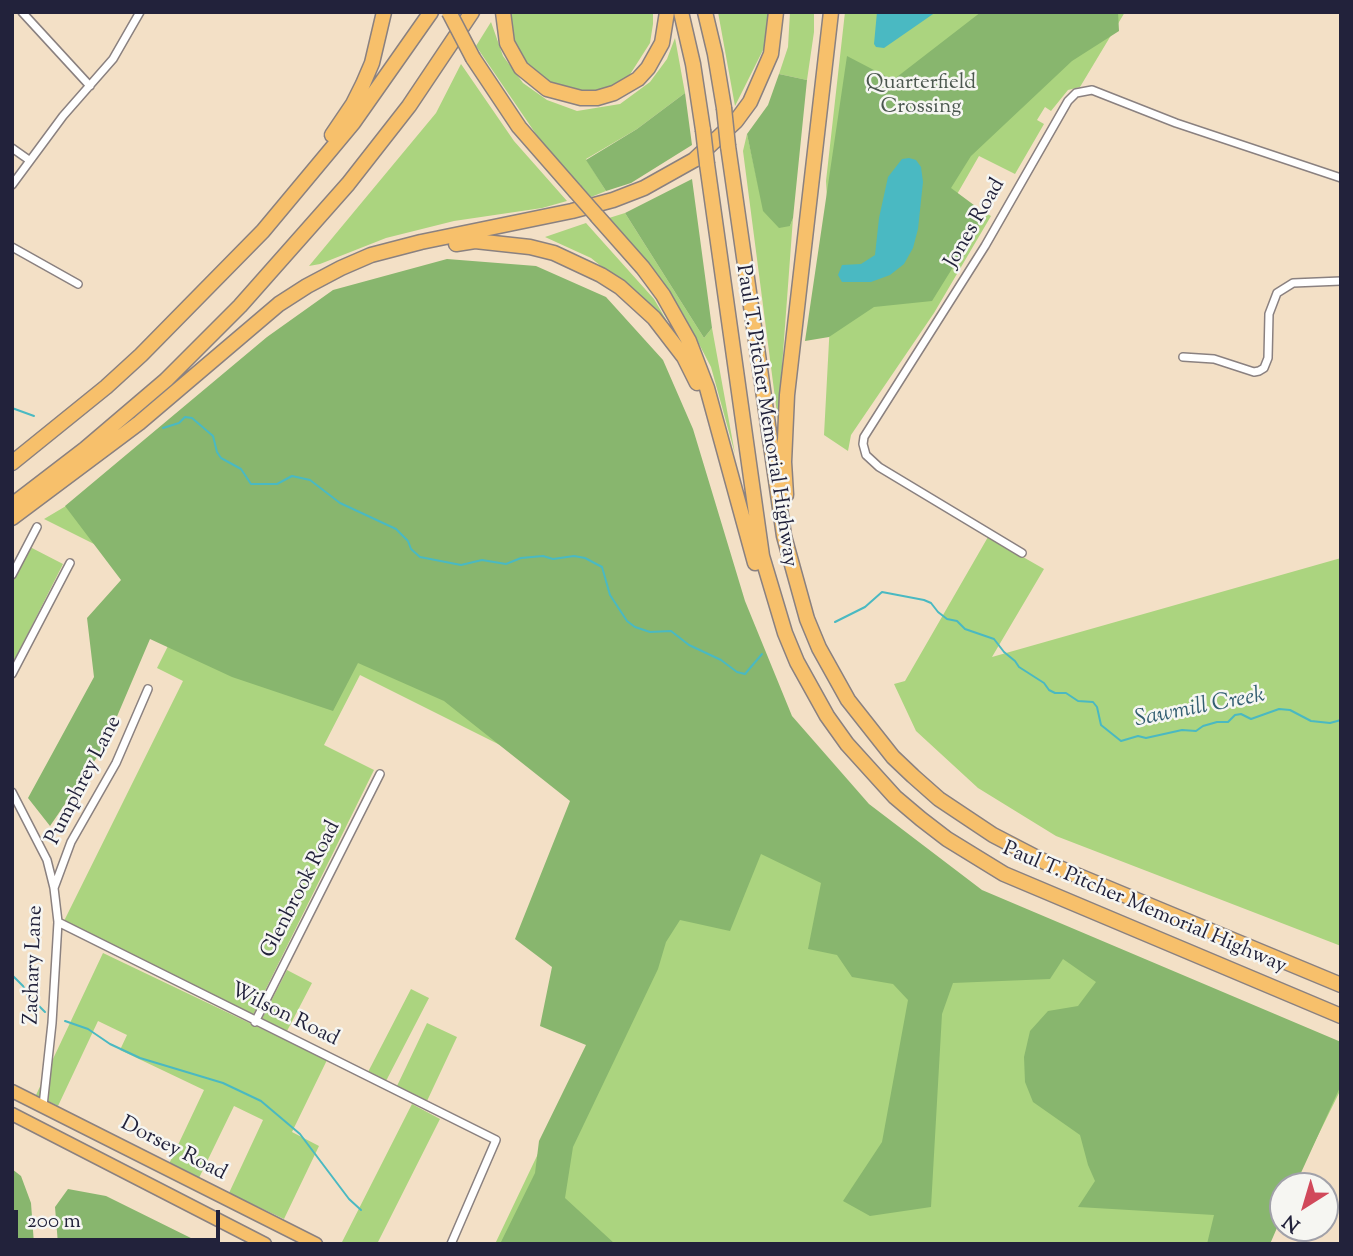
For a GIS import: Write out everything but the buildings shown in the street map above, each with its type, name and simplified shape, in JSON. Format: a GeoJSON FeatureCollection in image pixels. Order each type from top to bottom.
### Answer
{"type":"FeatureCollection","features":[{"type":"Feature","properties":{"kind":"highway"},"geometry":{"type":"LineString","coordinates":[[264,231],[353,104],[372,63],[384,12]]}},
{"type":"Feature","properties":{"kind":"highway"},"geometry":{"type":"LineString","coordinates":[[12,463],[96,396],[141,355],[264,231],[353,123],[431,12]]}},
{"type":"Feature","properties":{"kind":"highway"},"geometry":{"type":"LineString","coordinates":[[449,12],[472,58],[519,127],[643,268],[677,318],[707,388],[765,596],[781,636],[809,685]]}},
{"type":"Feature","properties":{"kind":"highway"},"geometry":{"type":"LineString","coordinates":[[12,505],[85,449],[166,380],[240,306],[348,184],[409,106],[471,12]]}},
{"type":"Feature","properties":{"kind":"highway"},"geometry":{"type":"LineString","coordinates":[[503,12],[507,43],[522,68],[547,89],[581,98],[597,98],[614,93],[638,79],[648,68],[662,43],[667,12]]}},
{"type":"Feature","properties":{"kind":"highway","name":"Paul T. Pitcher Memorial Highway"},"geometry":{"type":"LineString","coordinates":[[681,12],[693,64],[703,130],[762,556],[785,634],[809,685],[847,744],[895,797],[938,833],[977,859],[1032,887],[1341,1016]]}},
{"type":"Feature","properties":{"kind":"highway","name":"Paul T. Pitcher Memorial Highway"},"geometry":{"type":"LineString","coordinates":[[705,12],[724,108],[784,536],[807,619],[819,648],[848,700],[893,757],[939,799],[963,817],[1017,849],[1341,985]]}},
{"type":"Feature","properties":{"kind":"highway"},"geometry":{"type":"LineString","coordinates":[[12,518],[139,424],[279,304],[307,286],[371,255],[613,200],[667,176],[694,160],[737,121],[750,102],[771,54],[776,12]]}},
{"type":"Feature","properties":{"kind":"highway"},"geometry":{"type":"LineString","coordinates":[[817,126],[823,12]]}},
{"type":"Feature","properties":{"kind":"highway"},"geometry":{"type":"LineString","coordinates":[[794,567],[786,505],[784,429],[831,12]]}},
{"type":"Feature","properties":{"kind":"highway"},"geometry":{"type":"LineString","coordinates":[[371,255],[475,241],[507,243],[554,253],[601,275],[638,302],[670,337],[695,379],[724,451]]}},
{"type":"Feature","properties":{"kind":"main road","name":"Dorsey Road"},"geometry":{"type":"LineString","coordinates":[[12,1091],[316,1244]]}},
{"type":"Feature","properties":{"kind":"main road","name":"Dorsey Road"},"geometry":{"type":"LineString","coordinates":[[12,1114],[265,1244]]}},
{"type":"Feature","properties":{"kind":"street"},"geometry":{"type":"LineString","coordinates":[[22,12],[90,86]]}},
{"type":"Feature","properties":{"kind":"street"},"geometry":{"type":"LineString","coordinates":[[12,185],[63,116],[113,60],[140,12]]}},
{"type":"Feature","properties":{"kind":"street","name":"Jones Road"},"geometry":{"type":"LineString","coordinates":[[1022,553],[879,467],[866,455],[863,444],[864,437],[985,246],[1068,101],[1083,90],[1099,92],[1176,122],[1341,177]]}},
{"type":"Feature","properties":{"kind":"street"},"geometry":{"type":"LineString","coordinates":[[12,148],[29,160]]}},
{"type":"Feature","properties":{"kind":"street"},"geometry":{"type":"LineString","coordinates":[[12,247],[78,284]]}},
{"type":"Feature","properties":{"kind":"street"},"geometry":{"type":"LineString","coordinates":[[1182,357],[1214,359],[1254,372],[1259,371],[1267,363],[1269,314],[1277,293],[1293,283],[1341,282]]}},
{"type":"Feature","properties":{"kind":"street"},"geometry":{"type":"LineString","coordinates":[[12,575],[37,527]]}},
{"type":"Feature","properties":{"kind":"street"},"geometry":{"type":"LineString","coordinates":[[12,674],[70,563]]}},
{"type":"Feature","properties":{"kind":"street","name":"Pumphrey Lane"},"geometry":{"type":"LineString","coordinates":[[54,888],[71,842],[116,762],[148,689]]}},
{"type":"Feature","properties":{"kind":"street","name":"Glenbrook Road"},"geometry":{"type":"LineString","coordinates":[[256,1022],[380,774]]}},
{"type":"Feature","properties":{"kind":"street","name":"Zachary Lane"},"geometry":{"type":"LineString","coordinates":[[12,792],[47,860],[58,922],[52,1023],[43,1106]]}},
{"type":"Feature","properties":{"kind":"street","name":"Wilson Road"},"geometry":{"type":"LineString","coordinates":[[58,922],[496,1140],[451,1244]]}},
{"type":"Feature","properties":{"kind":"green space"},"geometry":{"type":"Polygon","coordinates":[[[509,12],[653,12],[653,24],[650,43],[629,76],[617,85],[603,90],[571,91],[542,78],[520,57],[510,32],[509,12]]]}},
{"type":"Feature","properties":{"kind":"green space"},"geometry":{"type":"Polygon","coordinates":[[[718,12],[769,12],[764,48],[735,106],[718,12]]]}},
{"type":"Feature","properties":{"kind":"green space"},"geometry":{"type":"Polygon","coordinates":[[[790,12],[814,12],[807,80],[779,74],[788,47],[790,12]]]}},
{"type":"Feature","properties":{"kind":"green space","name":"Quarterfield Crossing"},"geometry":{"type":"Polygon","coordinates":[[[845,12],[1125,12],[1080,87],[1068,90],[1051,111],[1045,107],[1037,120],[1044,124],[1015,174],[979,156],[956,196],[991,216],[934,313],[851,435],[848,451],[824,435],[832,285],[826,181],[845,12]]]}},
{"type":"Feature","properties":{"kind":"green space","name":"Quarterfield Crossing"},"geometry":{"type":"Polygon","coordinates":[[[981,12],[1118,12],[1119,31],[1072,61],[971,156],[951,188],[986,214],[932,301],[874,307],[829,337],[805,341],[847,56],[893,80],[981,12]]]}},
{"type":"Feature","properties":{"kind":"green space"},"geometry":{"type":"Polygon","coordinates":[[[491,22],[503,56],[523,83],[547,100],[577,111],[620,104],[650,82],[667,59],[675,38],[685,93],[637,129],[586,159],[606,191],[591,197],[540,140],[476,46],[491,22]]]}},
{"type":"Feature","properties":{"kind":"green space"},"geometry":{"type":"Polygon","coordinates":[[[461,64],[514,141],[567,201],[542,208],[454,221],[386,238],[309,266],[436,113],[461,64]]]}},
{"type":"Feature","properties":{"kind":"green space"},"geometry":{"type":"Polygon","coordinates":[[[779,74],[807,80],[793,218],[790,226],[779,228],[763,211],[747,134],[768,105],[779,74]]]}},
{"type":"Feature","properties":{"kind":"green space"},"geometry":{"type":"Polygon","coordinates":[[[685,93],[692,145],[631,183],[606,191],[586,160],[637,129],[685,93]]]}},
{"type":"Feature","properties":{"kind":"green space"},"geometry":{"type":"Polygon","coordinates":[[[747,134],[764,211],[790,226],[793,218],[778,421],[743,151],[747,134]]]}},
{"type":"Feature","properties":{"kind":"green space"},"geometry":{"type":"Polygon","coordinates":[[[692,179],[712,328],[704,338],[625,213],[692,179]]]}},
{"type":"Feature","properties":{"kind":"green space"},"geometry":{"type":"Polygon","coordinates":[[[625,213],[704,338],[712,328],[735,454],[711,367],[685,317],[641,254],[609,218],[625,213]]]}},
{"type":"Feature","properties":{"kind":"green space"},"geometry":{"type":"Polygon","coordinates":[[[586,223],[654,299],[671,328],[647,303],[591,258],[545,237],[586,223]]]}},
{"type":"Feature","properties":{"kind":"green space"},"geometry":{"type":"Polygon","coordinates":[[[447,259],[536,266],[606,297],[663,360],[693,429],[745,601],[792,716],[869,804],[982,890],[1341,1042],[1341,1085],[1301,1172],[1269,1172],[1270,1244],[1207,1244],[1214,1215],[1078,1207],[1095,1181],[1080,1135],[1033,1102],[1025,1082],[1024,1057],[1030,1031],[1048,1011],[1078,1006],[1096,982],[1063,959],[1050,979],[953,983],[942,1014],[931,1207],[870,1216],[843,1201],[882,1142],[908,1000],[893,984],[852,977],[837,955],[808,949],[821,883],[761,854],[730,931],[680,920],[666,942],[658,969],[573,1147],[565,1198],[615,1244],[500,1244],[535,1173],[539,1141],[586,1045],[540,1026],[552,967],[515,939],[570,801],[444,701],[358,663],[333,711],[232,677],[150,639],[104,747],[50,826],[28,798],[94,677],[87,618],[121,580],[65,506],[267,337],[333,290],[447,259]]]}},
{"type":"Feature","properties":{"kind":"green space"},"geometry":{"type":"Polygon","coordinates":[[[228,410],[750,681],[917,864],[1341,1057],[1341,1089],[1300,1172],[1269,1172],[1269,1231],[1265,1244],[495,1244],[688,839],[360,675],[324,745],[374,770],[253,1015],[64,921],[183,681],[157,668],[194,594],[44,519],[228,410]]]}},
{"type":"Feature","properties":{"kind":"green space"},"geometry":{"type":"Polygon","coordinates":[[[988,537],[1044,569],[992,657],[1341,558],[1341,946],[1056,836],[978,788],[916,731],[894,684],[905,681],[988,537]]]}},
{"type":"Feature","properties":{"kind":"green space"},"geometry":{"type":"Polygon","coordinates":[[[30,547],[63,564],[12,665],[12,583],[30,547]]]}},
{"type":"Feature","properties":{"kind":"green space"},"geometry":{"type":"Polygon","coordinates":[[[103,953],[327,1060],[292,1132],[319,1146],[284,1219],[229,1193],[263,1120],[234,1106],[199,1178],[169,1164],[204,1090],[120,1050],[127,1035],[98,1021],[58,1106],[36,1095],[103,953]]]}},
{"type":"Feature","properties":{"kind":"green space"},"geometry":{"type":"Polygon","coordinates":[[[287,970],[312,983],[287,1031],[262,1019],[287,970]]]}},
{"type":"Feature","properties":{"kind":"green space"},"geometry":{"type":"Polygon","coordinates":[[[411,989],[429,998],[386,1081],[368,1072],[411,989]]]}},
{"type":"Feature","properties":{"kind":"green space"},"geometry":{"type":"Polygon","coordinates":[[[427,1023],[457,1037],[427,1101],[397,1086],[427,1023]]]}},
{"type":"Feature","properties":{"kind":"green space"},"geometry":{"type":"Polygon","coordinates":[[[412,1104],[440,1119],[377,1244],[341,1244],[412,1104]]]}},
{"type":"Feature","properties":{"kind":"green space"},"geometry":{"type":"Polygon","coordinates":[[[12,1169],[21,1176],[31,1203],[34,1244],[12,1244],[12,1169]]]}},
{"type":"Feature","properties":{"kind":"green space"},"geometry":{"type":"Polygon","coordinates":[[[68,1189],[106,1196],[203,1244],[58,1244],[55,1207],[68,1189]]]}},
{"type":"Feature","properties":{"kind":"water"},"geometry":{"type":"Polygon","coordinates":[[[877,12],[936,12],[884,48],[874,44],[877,12]]]}},
{"type":"Feature","properties":{"kind":"water"},"geometry":{"type":"Polygon","coordinates":[[[902,159],[916,160],[921,167],[923,182],[913,248],[904,264],[890,275],[871,282],[842,282],[838,275],[842,265],[861,264],[875,255],[879,218],[888,177],[902,159]]]}},
{"type":"Feature","properties":{"kind":"waterway","name":"Sawmill Creek"},"geometry":{"type":"LineString","coordinates":[[12,408],[34,416]]}},
{"type":"Feature","properties":{"kind":"waterway","name":"Sawmill Creek"},"geometry":{"type":"LineString","coordinates":[[163,428],[179,423],[185,417],[192,418],[213,436],[221,458],[241,469],[251,484],[277,484],[292,476],[310,480],[340,503],[396,529],[420,557],[461,565],[482,560],[506,564],[521,558],[543,556],[553,559],[574,556],[585,558],[602,567],[610,595],[627,621],[635,627],[650,632],[671,631],[689,645],[745,674],[762,654]]}},
{"type":"Feature","properties":{"kind":"waterway","name":"Sawmill Creek"},"geometry":{"type":"LineString","coordinates":[[835,622],[865,607],[882,592],[924,600],[931,603],[947,619],[957,621],[965,629],[994,639],[1019,667],[1044,683],[1049,690],[1066,693],[1078,701],[1093,702],[1097,707],[1101,725],[1121,741],[1182,730],[1196,731],[1217,722],[1228,722],[1235,715],[1241,714],[1251,719],[1279,709],[1290,710],[1311,721],[1330,723],[1341,720]]}},
{"type":"Feature","properties":{"kind":"waterway"},"geometry":{"type":"LineString","coordinates":[[12,975],[45,1012]]}},
{"type":"Feature","properties":{"kind":"waterway"},"geometry":{"type":"LineString","coordinates":[[65,1021],[88,1029],[110,1044],[140,1058],[223,1083],[261,1101],[300,1134],[349,1199],[361,1210]]}}]}
